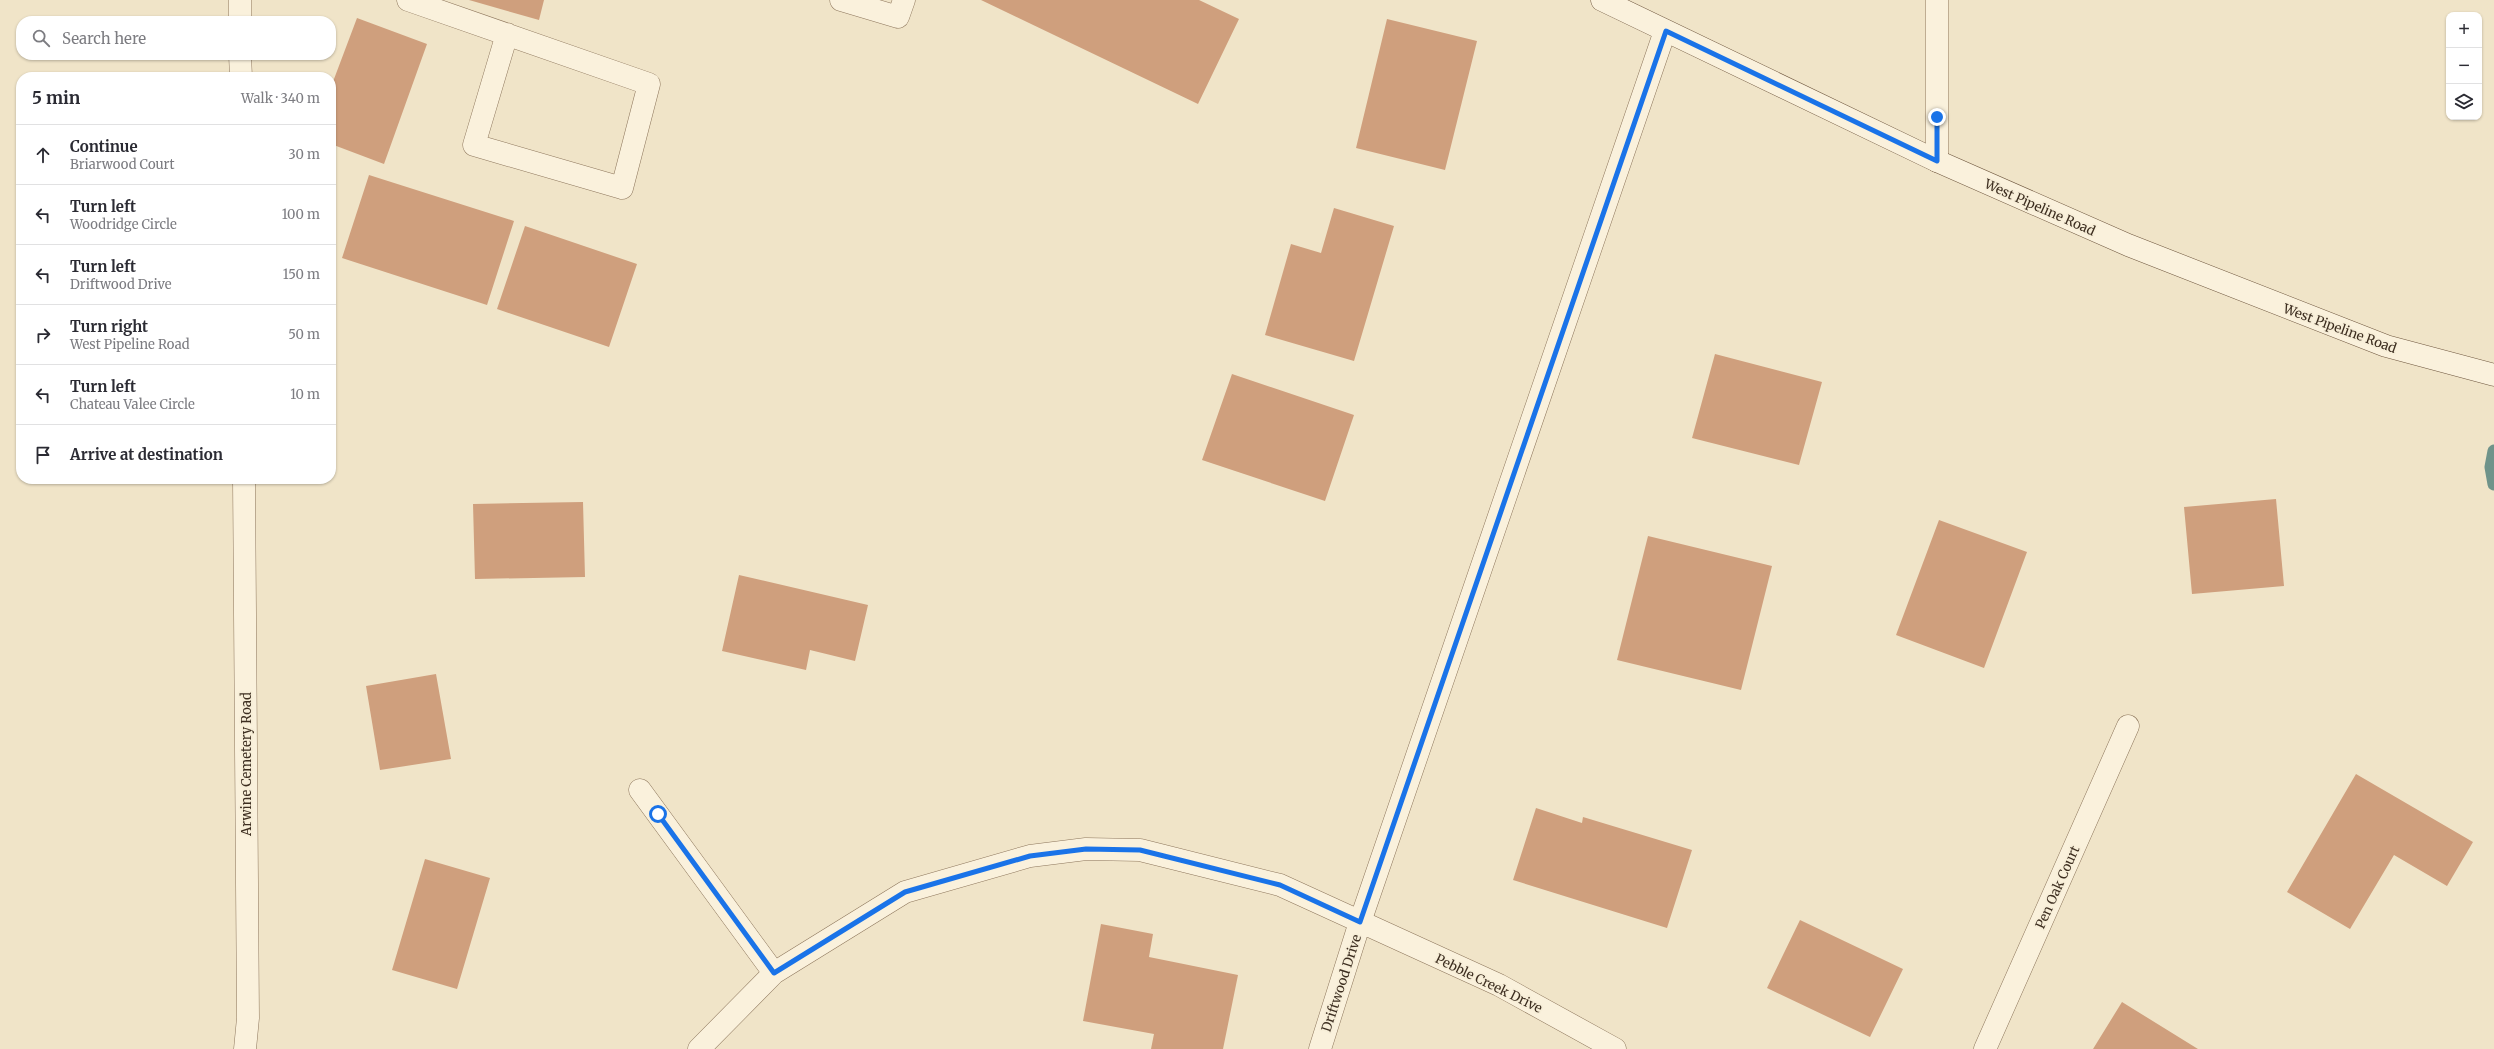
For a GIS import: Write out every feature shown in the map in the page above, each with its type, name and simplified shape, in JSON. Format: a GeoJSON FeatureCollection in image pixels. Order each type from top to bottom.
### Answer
{"type":"FeatureCollection","features":[{"type":"Feature","properties":{"kind":"street"},"geometry":{"type":"LineString","coordinates":[[240,0],[240,16]]}},
{"type":"Feature","properties":{"kind":"street"},"geometry":{"type":"LineString","coordinates":[[408,0],[507,34],[649,84],[622,188],[474,145],[507,34]]}},
{"type":"Feature","properties":{"kind":"street"},"geometry":{"type":"LineString","coordinates":[[841,0],[898,17],[904,0]]}},
{"type":"Feature","properties":{"kind":"street","name":"West Pipeline Road"},"geometry":{"type":"LineString","coordinates":[[1602,0],[1937,161],[2128,245],[2386,346],[2494,375]]}},
{"type":"Feature","properties":{"kind":"street"},"geometry":{"type":"LineString","coordinates":[[1937,0],[1937,161]]}},
{"type":"Feature","properties":{"kind":"street","name":"Driftwood Drive"},"geometry":{"type":"LineString","coordinates":[[1320,1049],[1360,922],[1666,31]]}},
{"type":"Feature","properties":{"kind":"street"},"geometry":{"type":"LineString","coordinates":[[240,60],[241,72]]}},
{"type":"Feature","properties":{"kind":"street","name":"Arwine Cemetery Road"},"geometry":{"type":"LineString","coordinates":[[244,484],[248,1018],[245,1049]]}},
{"type":"Feature","properties":{"kind":"street","name":"Pen Oak Court"},"geometry":{"type":"LineString","coordinates":[[1986,1049],[2128,726]]}},
{"type":"Feature","properties":{"kind":"street"},"geometry":{"type":"LineString","coordinates":[[640,790],[774,973]]}},
{"type":"Feature","properties":{"kind":"street","name":"Pebble Creek Drive"},"geometry":{"type":"LineString","coordinates":[[699,1049],[774,973],[905,892],[1030,856],[1086,849],[1140,850],[1280,885],[1499,985],[1615,1049]]}},
{"type":"Feature","properties":{"kind":"building"},"geometry":{"type":"Polygon","coordinates":[[[469,0],[544,0],[539,20],[469,0]]]}},
{"type":"Feature","properties":{"kind":"building"},"geometry":{"type":"Polygon","coordinates":[[[981,0],[1199,0],[1239,19],[1198,104],[981,0]]]}},
{"type":"Feature","properties":{"kind":"building"},"geometry":{"type":"Polygon","coordinates":[[[357,18],[427,44],[384,164],[336,146],[336,74],[357,18]]]}},
{"type":"Feature","properties":{"kind":"building"},"geometry":{"type":"Polygon","coordinates":[[[1387,19],[1477,41],[1445,170],[1356,148],[1387,19]]]}},
{"type":"Feature","properties":{"kind":"building"},"geometry":{"type":"Polygon","coordinates":[[[369,175],[514,221],[487,305],[342,258],[369,175]]]}},
{"type":"Feature","properties":{"kind":"building"},"geometry":{"type":"Polygon","coordinates":[[[1334,208],[1394,226],[1354,361],[1265,335],[1291,244],[1321,253],[1334,208]]]}},
{"type":"Feature","properties":{"kind":"building"},"geometry":{"type":"Polygon","coordinates":[[[525,226],[637,264],[609,347],[497,309],[525,226]]]}},
{"type":"Feature","properties":{"kind":"building"},"geometry":{"type":"Polygon","coordinates":[[[1715,354],[1822,382],[1799,465],[1692,438],[1715,354]]]}},
{"type":"Feature","properties":{"kind":"building"},"geometry":{"type":"Polygon","coordinates":[[[1232,374],[1354,415],[1325,501],[1202,460],[1232,374]]]}},
{"type":"Feature","properties":{"kind":"building"},"geometry":{"type":"Polygon","coordinates":[[[2276,499],[2284,586],[2192,594],[2184,507],[2276,499]]]}},
{"type":"Feature","properties":{"kind":"building"},"geometry":{"type":"Polygon","coordinates":[[[583,502],[585,577],[475,579],[473,504],[583,502]]]}},
{"type":"Feature","properties":{"kind":"building"},"geometry":{"type":"Polygon","coordinates":[[[1939,520],[2027,552],[1984,668],[1896,635],[1939,520]]]}},
{"type":"Feature","properties":{"kind":"building"},"geometry":{"type":"Polygon","coordinates":[[[1648,536],[1772,566],[1741,690],[1617,660],[1648,536]]]}},
{"type":"Feature","properties":{"kind":"building"},"geometry":{"type":"Polygon","coordinates":[[[739,575],[868,605],[855,661],[810,650],[806,670],[722,651],[739,575]]]}},
{"type":"Feature","properties":{"kind":"building"},"geometry":{"type":"Polygon","coordinates":[[[436,674],[451,759],[380,770],[366,686],[436,674]]]}},
{"type":"Feature","properties":{"kind":"building"},"geometry":{"type":"Polygon","coordinates":[[[2356,774],[2473,842],[2447,886],[2394,855],[2350,929],[2287,892],[2356,774]]]}},
{"type":"Feature","properties":{"kind":"building"},"geometry":{"type":"Polygon","coordinates":[[[1536,808],[1582,823],[1583,817],[1692,850],[1667,928],[1513,880],[1536,808]]]}},
{"type":"Feature","properties":{"kind":"building"},"geometry":{"type":"Polygon","coordinates":[[[425,859],[490,878],[457,989],[392,970],[425,859]]]}},
{"type":"Feature","properties":{"kind":"building"},"geometry":{"type":"Polygon","coordinates":[[[1800,920],[1903,969],[1870,1037],[1767,988],[1800,920]]]}},
{"type":"Feature","properties":{"kind":"building"},"geometry":{"type":"Polygon","coordinates":[[[1101,924],[1153,934],[1149,957],[1238,975],[1223,1049],[1151,1049],[1154,1034],[1083,1021],[1101,924]]]}},
{"type":"Feature","properties":{"kind":"building"},"geometry":{"type":"Polygon","coordinates":[[[2122,1002],[2198,1049],[2093,1049],[2122,1002]]]}},
{"type":"Feature","properties":{"kind":"waterway"},"geometry":{"type":"LineString","coordinates":[[2494,451],[2491,467],[2494,484]]}},
{"type":"Feature","properties":{"kind":"route"},"geometry":{"type":"LineString","coordinates":[[658,814],[774,973],[905,892],[1030,856],[1086,849],[1140,850],[1280,885],[1360,922],[1639,105],[1666,31],[1937,161],[1937,117]]}}]}
